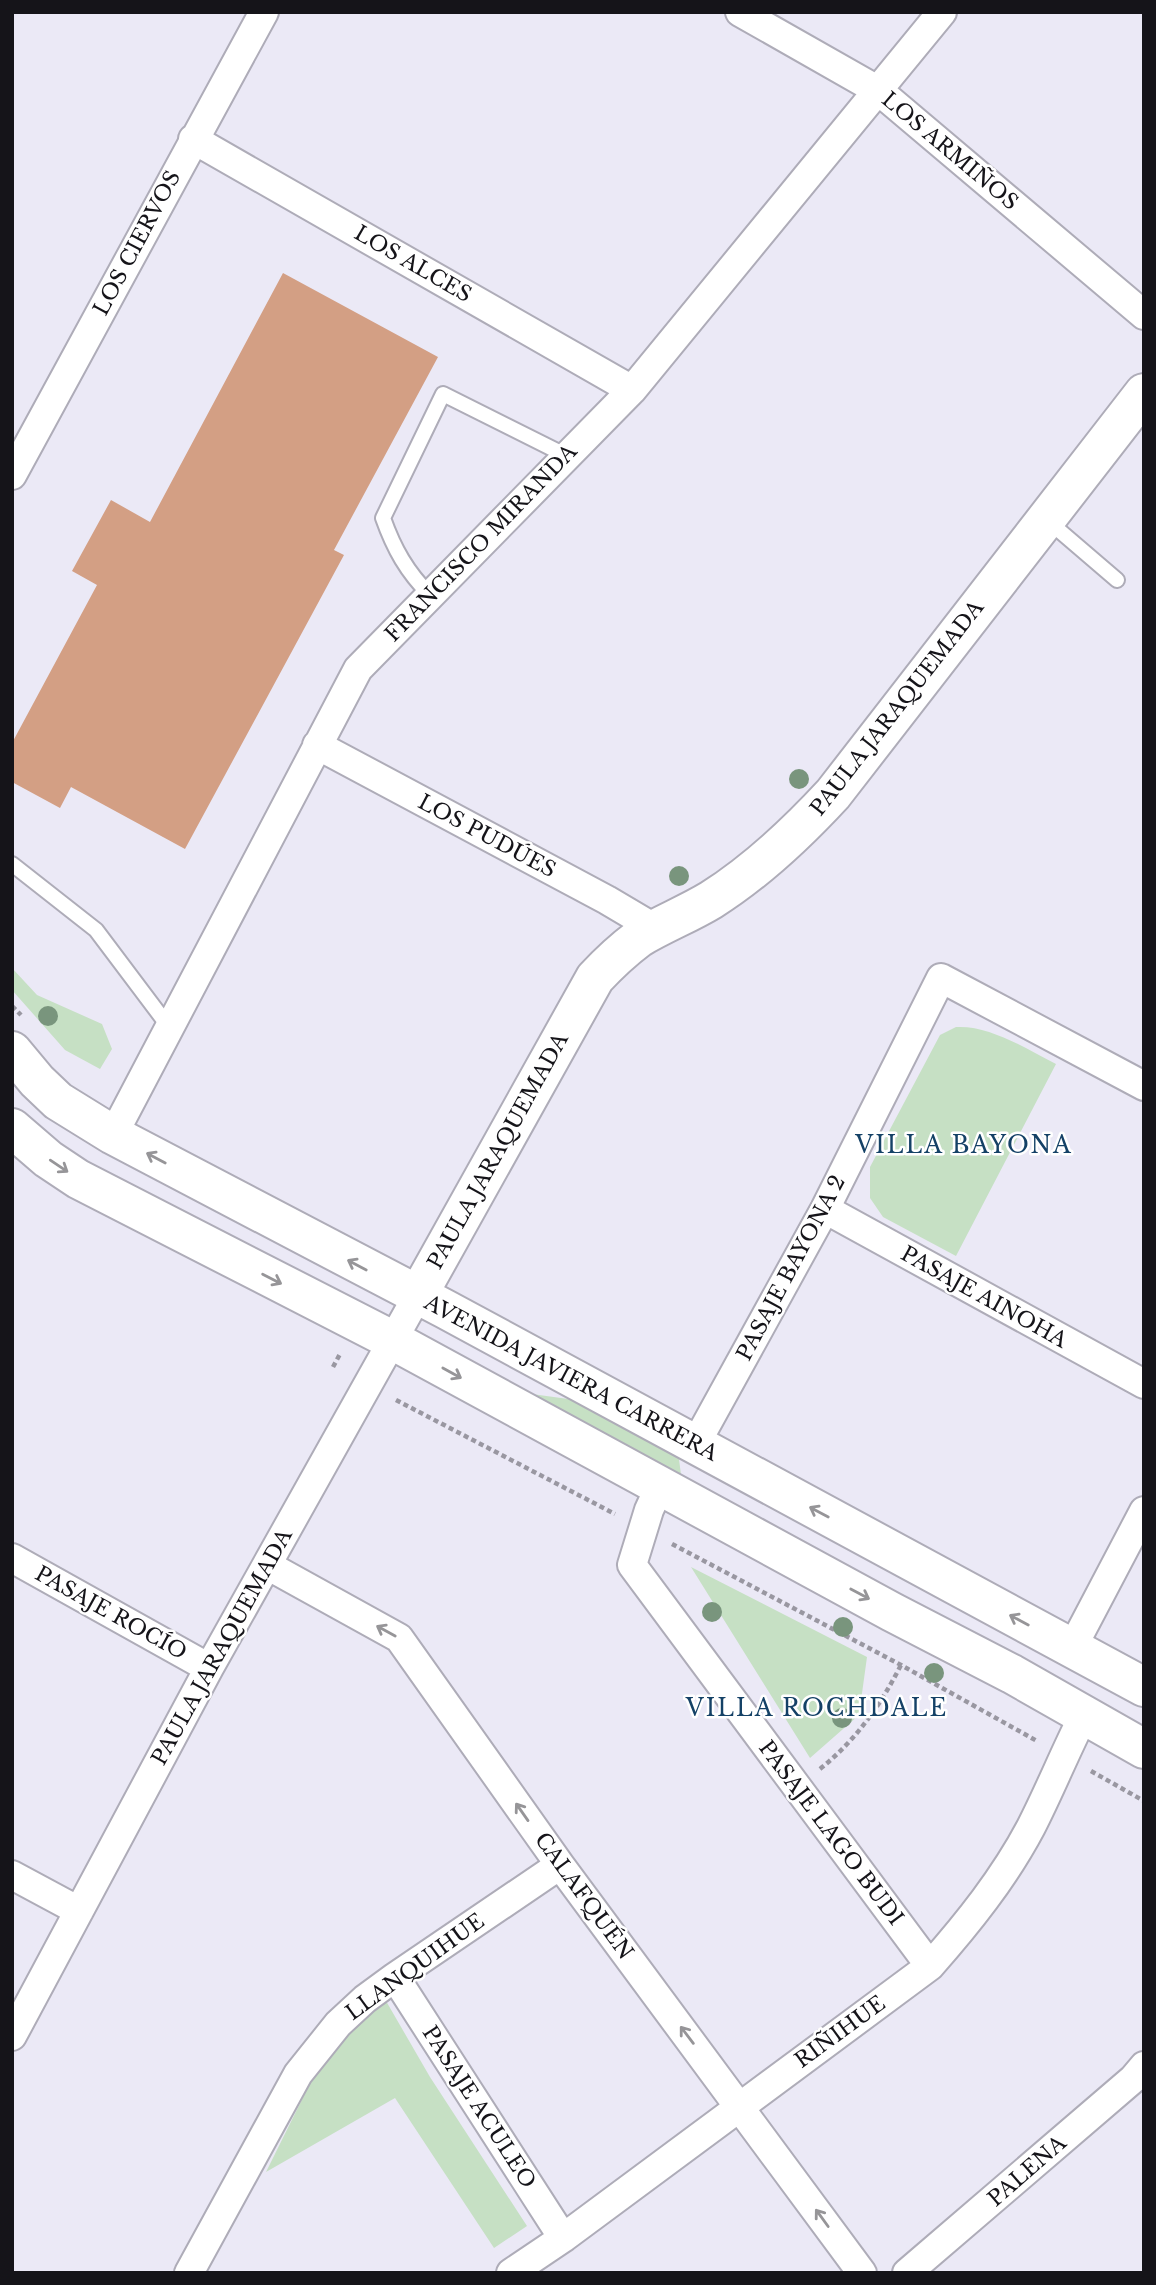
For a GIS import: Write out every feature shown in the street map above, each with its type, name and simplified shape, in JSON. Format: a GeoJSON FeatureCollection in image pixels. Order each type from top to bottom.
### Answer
{"type":"FeatureCollection","features":[{"type":"Feature","properties":{"kind":"main road","name":"PAULA JARAQUEMADA"},"geometry":{"type":"LineString","coordinates":[[418,1295],[595,978],[615,957],[656,929],[710,900],[745,877],[805,824],[833,794],[1144,393]]}},
{"type":"Feature","properties":{"kind":"main road","name":"AVENIDA JAVIERA CARRERA"},"geometry":{"type":"LineString","coordinates":[[12,1051],[37,1082],[58,1101],[113,1135],[418,1295],[1144,1687]]}},
{"type":"Feature","properties":{"kind":"main road"},"geometry":{"type":"LineString","coordinates":[[12,1128],[48,1159],[110,1197],[392,1340],[1012,1674],[1144,1749]]}},
{"type":"Feature","properties":{"kind":"main road"},"geometry":{"type":"LineString","coordinates":[[110,1197],[113,1135]]}},
{"type":"Feature","properties":{"kind":"main road"},"geometry":{"type":"LineString","coordinates":[[695,1445],[715,1516]]}},
{"type":"Feature","properties":{"kind":"main road"},"geometry":{"type":"LineString","coordinates":[[1012,1674],[1072,1648]]}},
{"type":"Feature","properties":{"kind":"street","name":"LOS CIERVOS"},"geometry":{"type":"LineString","coordinates":[[12,475],[264,12]]}},
{"type":"Feature","properties":{"kind":"street","name":"LOS ARMIÑOS"},"geometry":{"type":"LineString","coordinates":[[740,12],[879,91],[1144,315]]}},
{"type":"Feature","properties":{"kind":"street","name":"FRANCISCO MIRANDA"},"geometry":{"type":"LineString","coordinates":[[113,1135],[358,669],[632,390],[942,12]]}},
{"type":"Feature","properties":{"kind":"street","name":"LOS ALCES"},"geometry":{"type":"LineString","coordinates":[[194,139],[632,390]]}},
{"type":"Feature","properties":{"kind":"street","name":"LOS PUDÚES"},"geometry":{"type":"LineString","coordinates":[[317,745],[656,929]]}},
{"type":"Feature","properties":{"kind":"street","name":"PASAJE BAYONA 2"},"geometry":{"type":"LineString","coordinates":[[695,1445],[825,1209],[941,978],[1144,1086]]}},
{"type":"Feature","properties":{"kind":"street","name":"PASAJE AINOHA"},"geometry":{"type":"LineString","coordinates":[[825,1209],[1144,1384]]}},
{"type":"Feature","properties":{"kind":"street","name":"PAULA JARAQUEMADA"},"geometry":{"type":"LineString","coordinates":[[12,2036],[209,1668],[418,1295]]}},
{"type":"Feature","properties":{"kind":"street","name":"PASAJE LAGO BUDI"},"geometry":{"type":"LineString","coordinates":[[660,1486],[632,1565],[930,1966]]}},
{"type":"Feature","properties":{"kind":"street"},"geometry":{"type":"LineString","coordinates":[[1072,1648],[1144,1511]]}},
{"type":"Feature","properties":{"kind":"street","name":"PASAJE ROCÍO"},"geometry":{"type":"LineString","coordinates":[[12,1558],[209,1668]]}},
{"type":"Feature","properties":{"kind":"street","name":"CALAFQUÉN"},"geometry":{"type":"LineString","coordinates":[[267,1565],[399,1639],[560,1865],[862,2273]]}},
{"type":"Feature","properties":{"kind":"street","name":"RIÑIHUE"},"geometry":{"type":"LineString","coordinates":[[511,2273],[563,2238],[930,1966],[968,1923],[1031,1828],[1084,1715]]}},
{"type":"Feature","properties":{"kind":"street","name":"LLANQUIHUE"},"geometry":{"type":"LineString","coordinates":[[189,2273],[298,2074],[338,2024],[365,1999],[560,1865]]}},
{"type":"Feature","properties":{"kind":"street"},"geometry":{"type":"LineString","coordinates":[[12,1875],[79,1911]]}},
{"type":"Feature","properties":{"kind":"street","name":"PASAJE ACULEO"},"geometry":{"type":"LineString","coordinates":[[396,1977],[563,2238]]}},
{"type":"Feature","properties":{"kind":"street","name":"PALENA"},"geometry":{"type":"LineString","coordinates":[[907,2273],[1133,2079],[1144,2066]]}},
{"type":"Feature","properties":{"kind":"lane"},"geometry":{"type":"LineString","coordinates":[[430,595],[402,563],[383,518],[443,394],[567,456]]}},
{"type":"Feature","properties":{"kind":"lane"},"geometry":{"type":"LineString","coordinates":[[1046,519],[1117,580]]}},
{"type":"Feature","properties":{"kind":"lane"},"geometry":{"type":"LineString","coordinates":[[12,864],[96,930],[169,1027]]}},
{"type":"Feature","properties":{"kind":"path"},"geometry":{"type":"LineString","coordinates":[[367,1385],[901,1665],[1144,1801]]}},
{"type":"Feature","properties":{"kind":"path"},"geometry":{"type":"LineString","coordinates":[[796,1786],[821,1768],[866,1725],[886,1696],[901,1665]]}},
{"type":"Feature","properties":{"kind":"green space"},"geometry":{"type":"Polygon","coordinates":[[[12,968],[37,995],[102,1024],[112,1049],[100,1069],[65,1050],[12,990],[12,968]]]}},
{"type":"Feature","properties":{"kind":"green space"},"geometry":{"type":"Polygon","coordinates":[[[956,1027],[969,1027],[995,1034],[1056,1064],[956,1256],[883,1217],[870,1198],[870,1167],[940,1035],[956,1027]]]}},
{"type":"Feature","properties":{"kind":"green space"},"geometry":{"type":"Polygon","coordinates":[[[517,1392],[583,1401],[678,1452],[682,1482],[517,1392]]]}},
{"type":"Feature","properties":{"kind":"green space"},"geometry":{"type":"Polygon","coordinates":[[[691,1567],[867,1657],[859,1715],[810,1758],[691,1567]]]}},
{"type":"Feature","properties":{"kind":"green space"},"geometry":{"type":"Polygon","coordinates":[[[386,2001],[430,2077],[527,2226],[494,2248],[395,2098],[266,2172],[334,2035],[386,2001]]]}},
{"type":"Feature","properties":{"kind":"building"},"geometry":{"type":"Polygon","coordinates":[[[283,273],[438,357],[334,550],[344,555],[185,849],[71,787],[60,808],[12,782],[12,743],[97,585],[72,571],[111,500],[150,522],[283,273]]]}},
{"type":"Feature","properties":{"kind":"district","name":"VILLA BAYONA"},"geometry":{"type":"Point","coordinates":[964,1145]}},
{"type":"Feature","properties":{"kind":"district","name":"VILLA ROCHDALE"},"geometry":{"type":"Point","coordinates":[817,1708]}}]}
